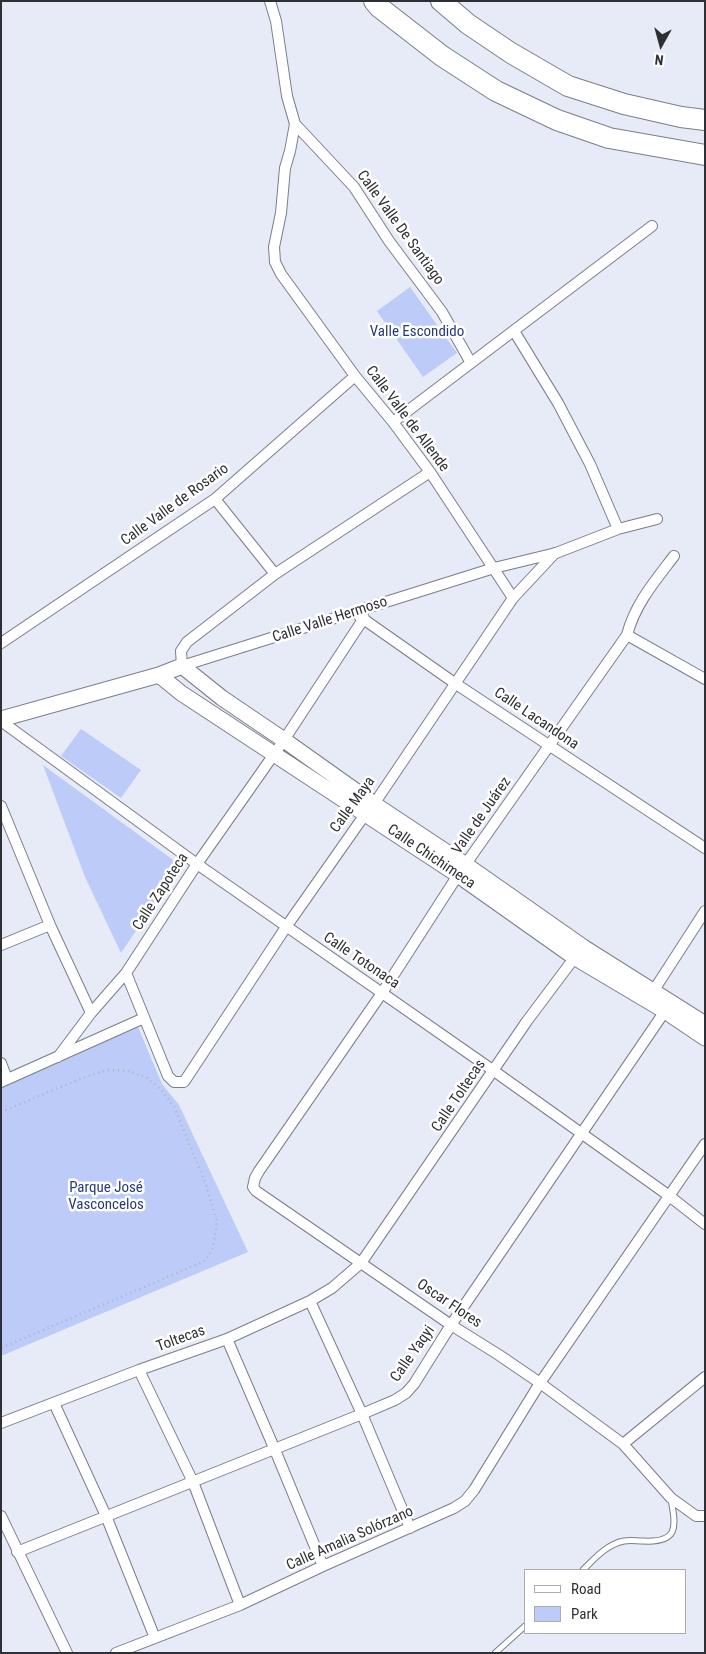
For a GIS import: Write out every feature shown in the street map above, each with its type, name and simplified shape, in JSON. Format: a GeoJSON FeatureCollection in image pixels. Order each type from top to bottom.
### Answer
{"type":"FeatureCollection","features":[{"type":"Feature","properties":{"kind":"highway"},"geometry":{"type":"LineString","coordinates":[[374,1],[379,7],[442,56],[496,91],[548,116],[610,138],[705,155]]}},
{"type":"Feature","properties":{"kind":"highway"},"geometry":{"type":"LineString","coordinates":[[441,1],[468,24],[511,53],[568,86],[624,104],[681,117],[705,120]]}},
{"type":"Feature","properties":{"kind":"main road","name":"Calle Valle Hermoso"},"geometry":{"type":"LineString","coordinates":[[1,720],[159,675],[182,666]]}},
{"type":"Feature","properties":{"kind":"main road","name":"Calle Chichimeca"},"geometry":{"type":"LineString","coordinates":[[182,666],[222,698],[284,740],[370,809]]}},
{"type":"Feature","properties":{"kind":"main road","name":"Calle Chichimeca"},"geometry":{"type":"LineString","coordinates":[[159,675],[181,693],[274,754],[370,809],[462,870],[705,1038]]}},
{"type":"Feature","properties":{"kind":"main road","name":"Calle Chichimeca"},"geometry":{"type":"LineString","coordinates":[[578,952],[654,990],[705,1024]]}},
{"type":"Feature","properties":{"kind":"street","name":"Calle Valle De Santiago"},"geometry":{"type":"LineString","coordinates":[[270,1],[276,22],[287,96],[295,124],[354,187],[389,241],[442,312],[471,363]]}},
{"type":"Feature","properties":{"kind":"street","name":"Calle Valle de Allende"},"geometry":{"type":"LineString","coordinates":[[295,124],[285,168],[281,213],[274,247],[275,262],[281,274],[355,376],[430,472],[512,598]]}},
{"type":"Feature","properties":{"kind":"street"},"geometry":{"type":"LineString","coordinates":[[392,422],[652,226]]}},
{"type":"Feature","properties":{"kind":"street"},"geometry":{"type":"LineString","coordinates":[[514,331],[558,403],[590,464],[618,529]]}},
{"type":"Feature","properties":{"kind":"street","name":"Calle Valle de Rosario"},"geometry":{"type":"LineString","coordinates":[[1,643],[215,499],[355,376]]}},
{"type":"Feature","properties":{"kind":"street"},"geometry":{"type":"LineString","coordinates":[[182,666],[181,652],[187,642],[275,574],[430,472]]}},
{"type":"Feature","properties":{"kind":"street"},"geometry":{"type":"LineString","coordinates":[[215,499],[275,574]]}},
{"type":"Feature","properties":{"kind":"street","name":"Calle Valle Hermoso"},"geometry":{"type":"LineString","coordinates":[[182,666],[494,568],[556,553],[618,529],[657,519]]}},
{"type":"Feature","properties":{"kind":"street","name":"Calle Maya"},"geometry":{"type":"LineString","coordinates":[[144,1018],[170,1080],[177,1083],[184,1082],[286,927],[456,684],[512,598],[556,553]]}},
{"type":"Feature","properties":{"kind":"street","name":"Valle de Juárez"},"geometry":{"type":"LineString","coordinates":[[256,1192],[253,1187],[259,1171],[382,993],[462,870],[628,635],[631,621],[639,604],[674,556]]}},
{"type":"Feature","properties":{"kind":"street","name":"Calle Lacandona"},"geometry":{"type":"LineString","coordinates":[[353,612],[456,684],[705,848]]}},
{"type":"Feature","properties":{"kind":"street","name":"Calle Zapoteca"},"geometry":{"type":"LineString","coordinates":[[58,1057],[126,973],[197,864],[284,740],[364,618]]}},
{"type":"Feature","properties":{"kind":"street"},"geometry":{"type":"LineString","coordinates":[[628,635],[705,679]]}},
{"type":"Feature","properties":{"kind":"street","name":"Calle Totonaca"},"geometry":{"type":"LineString","coordinates":[[1,720],[197,864],[494,1071],[668,1195],[705,1224]]}},
{"type":"Feature","properties":{"kind":"street"},"geometry":{"type":"LineString","coordinates":[[1,806],[50,925],[92,1013]]}},
{"type":"Feature","properties":{"kind":"street"},"geometry":{"type":"LineString","coordinates":[[654,990],[705,911]]}},
{"type":"Feature","properties":{"kind":"street"},"geometry":{"type":"LineString","coordinates":[[1,945],[50,925]]}},
{"type":"Feature","properties":{"kind":"street","name":"Calle Toltecas"},"geometry":{"type":"LineString","coordinates":[[361,1263],[527,1022],[578,952]]}},
{"type":"Feature","properties":{"kind":"street"},"geometry":{"type":"LineString","coordinates":[[1,1063],[4,1080],[144,1018],[126,973]]}},
{"type":"Feature","properties":{"kind":"street","name":"Calle Yaqyi"},"geometry":{"type":"LineString","coordinates":[[17,1552],[275,1450],[395,1400],[406,1393],[414,1384],[451,1325],[665,1011]]}},
{"type":"Feature","properties":{"kind":"street","name":"Calle Amalia Solórzano"},"geometry":{"type":"LineString","coordinates":[[116,1653],[240,1605],[454,1508],[465,1501],[474,1490],[540,1383],[705,1144]]}},
{"type":"Feature","properties":{"kind":"street","name":"Oscar Flores"},"geometry":{"type":"LineString","coordinates":[[256,1192],[451,1325],[540,1383],[623,1444],[671,1498],[696,1516],[704,1517]]}},
{"type":"Feature","properties":{"kind":"street","name":"Toltecas"},"geometry":{"type":"LineString","coordinates":[[1,1423],[139,1370],[227,1339],[310,1301],[332,1288],[361,1263]]}},
{"type":"Feature","properties":{"kind":"street"},"geometry":{"type":"LineString","coordinates":[[310,1301],[362,1414],[410,1528]]}},
{"type":"Feature","properties":{"kind":"street"},"geometry":{"type":"LineString","coordinates":[[227,1339],[323,1566]]}},
{"type":"Feature","properties":{"kind":"street"},"geometry":{"type":"LineString","coordinates":[[139,1370],[192,1482],[240,1605]]}},
{"type":"Feature","properties":{"kind":"street"},"geometry":{"type":"LineString","coordinates":[[623,1444],[705,1377]]}},
{"type":"Feature","properties":{"kind":"street"},"geometry":{"type":"LineString","coordinates":[[54,1403],[106,1516],[155,1638]]}},
{"type":"Feature","properties":{"kind":"street"},"geometry":{"type":"LineString","coordinates":[[1,1516],[67,1653]]}},
{"type":"Feature","properties":{"kind":"lane"},"geometry":{"type":"LineString","coordinates":[[583,1569],[611,1545],[625,1540],[654,1542],[666,1540],[674,1530],[675,1520],[671,1498]]}},
{"type":"Feature","properties":{"kind":"lane"},"geometry":{"type":"LineString","coordinates":[[495,1653],[524,1627]]}},
{"type":"Feature","properties":{"kind":"path"},"geometry":{"type":"LineString","coordinates":[[1,1112],[106,1070],[129,1071],[149,1079],[162,1091],[174,1107],[205,1182],[217,1221],[212,1248],[205,1261],[1,1348]]}},
{"type":"Feature","properties":{"kind":"green space","name":"Valle Escondido"},"geometry":{"type":"Polygon","coordinates":[[[410,287],[457,353],[423,377],[377,311],[410,287]]]}},
{"type":"Feature","properties":{"kind":"green space"},"geometry":{"type":"Polygon","coordinates":[[[81,729],[141,770],[121,798],[61,756],[81,729]]]}},
{"type":"Feature","properties":{"kind":"green space"},"geometry":{"type":"Polygon","coordinates":[[[43,765],[180,865],[121,953],[85,877],[43,765]]]}},
{"type":"Feature","properties":{"kind":"green space","name":"Parque José Vasconcelos"},"geometry":{"type":"Polygon","coordinates":[[[138,1027],[162,1084],[179,1105],[248,1252],[1,1356],[1,1085],[138,1027]]]}}]}
